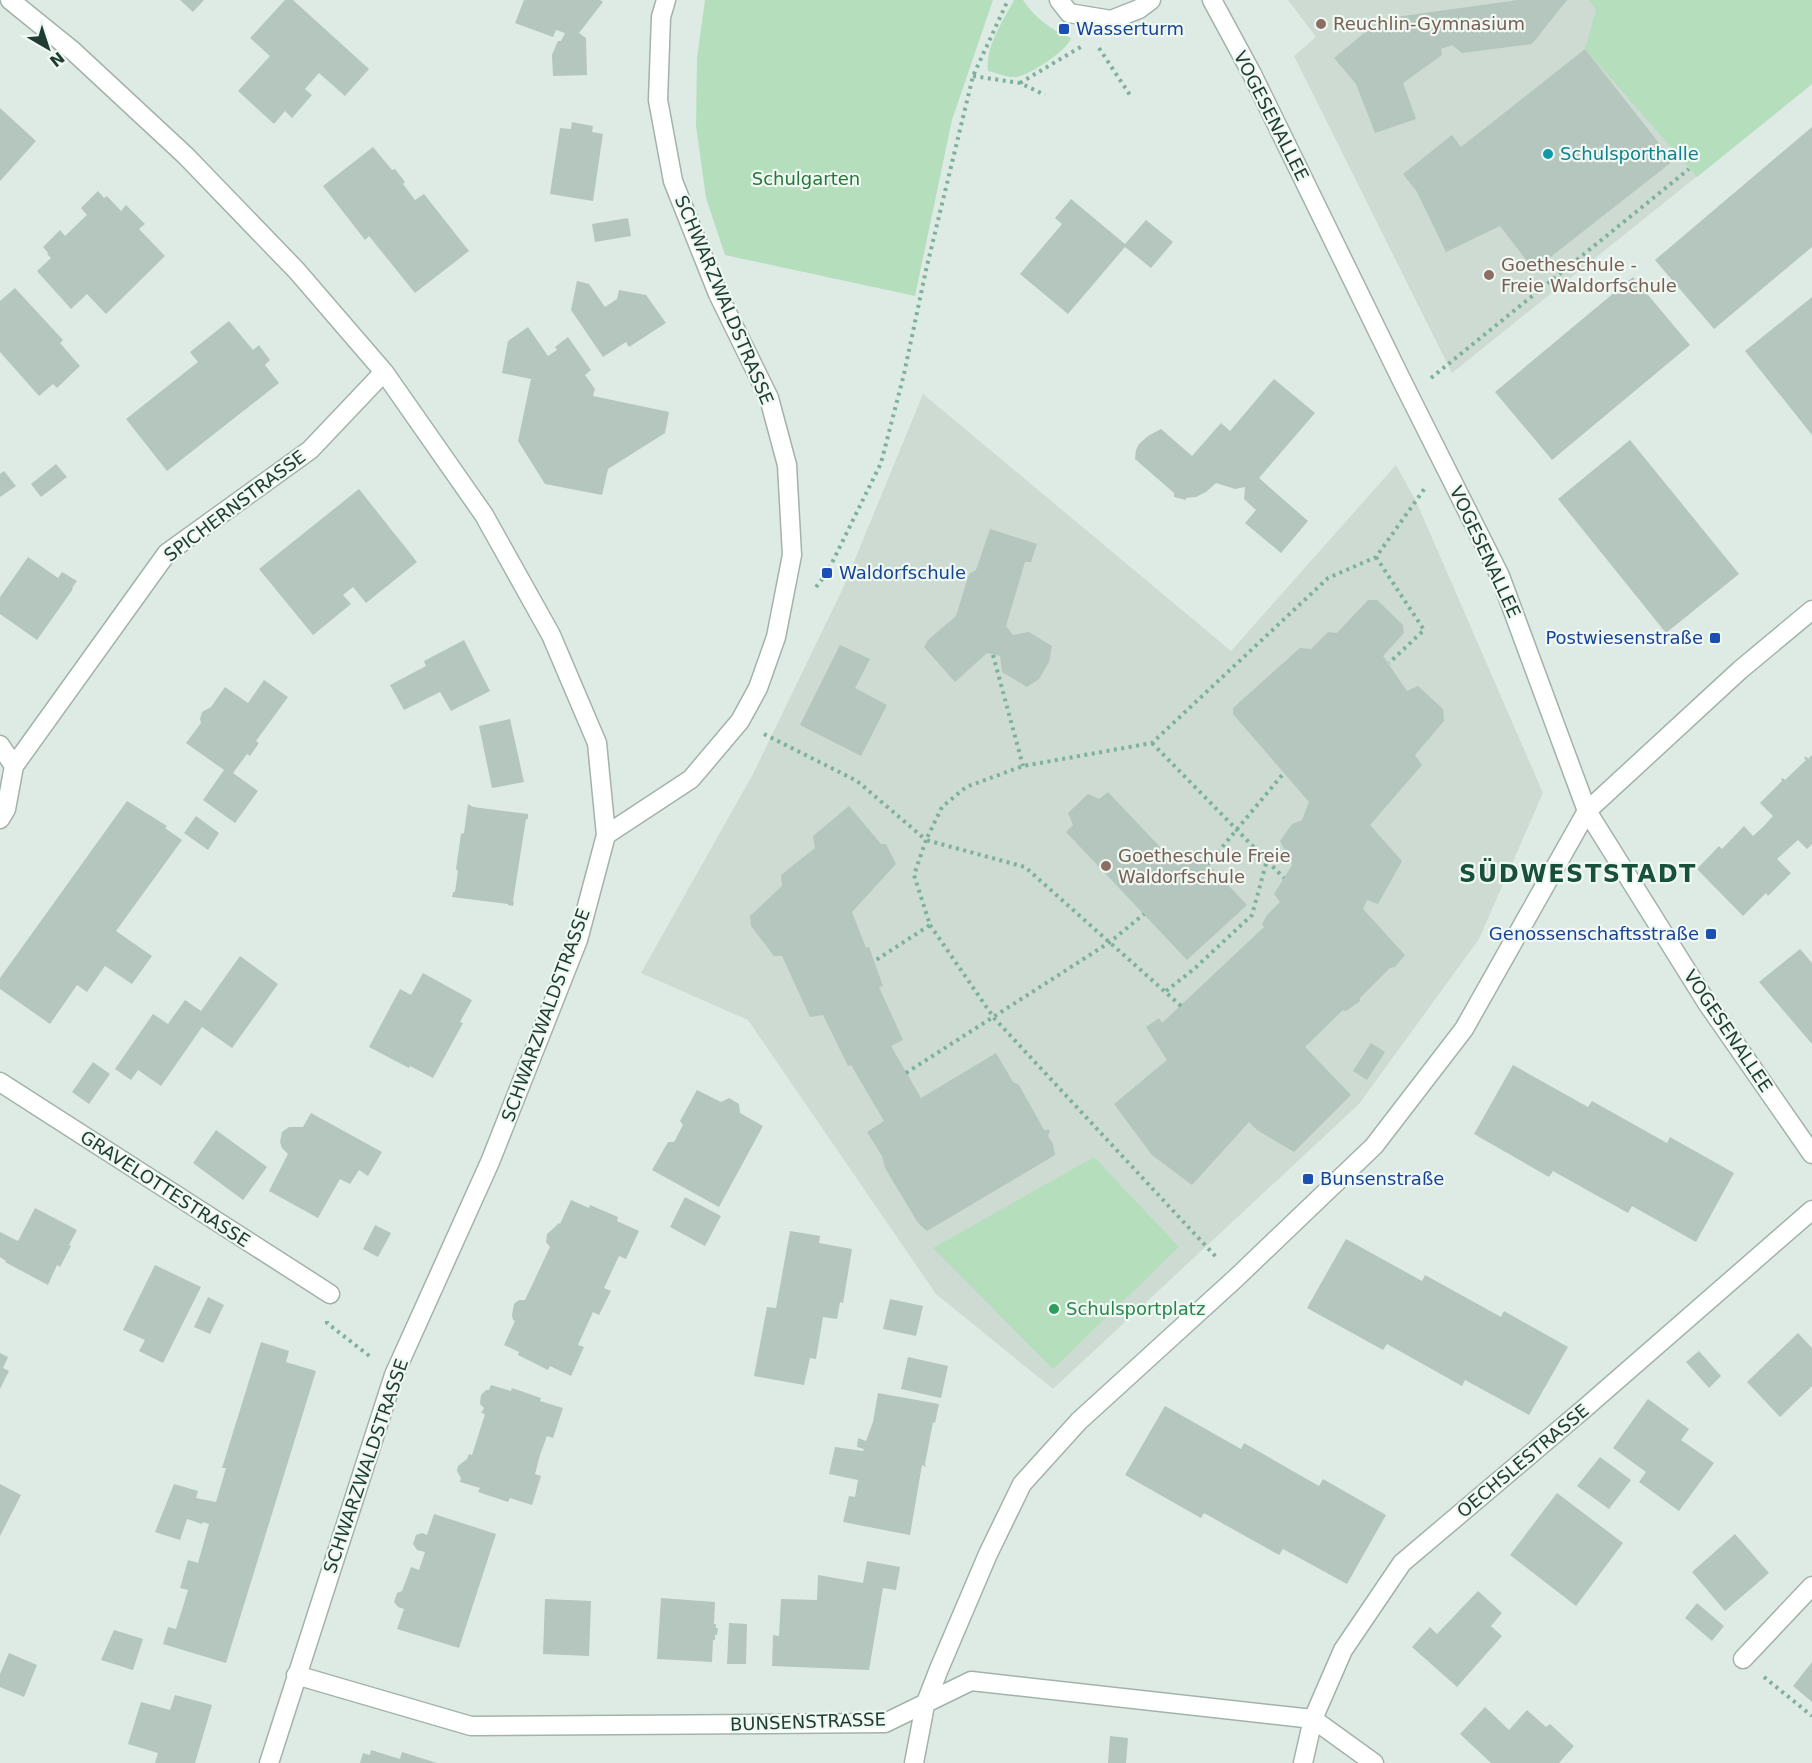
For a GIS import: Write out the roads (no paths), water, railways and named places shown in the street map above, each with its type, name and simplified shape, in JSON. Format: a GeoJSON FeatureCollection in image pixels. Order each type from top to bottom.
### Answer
{"type":"FeatureCollection","features":[{"type":"Feature","properties":{"kind":"street"},"geometry":{"type":"LineString","coordinates":[[10,0],[73,51],[186,156],[297,271],[384,372],[483,515],[551,635],[597,743],[606,835]]}},
{"type":"Feature","properties":{"kind":"street","name":"SCHWARZWALDSTRASSE"},"geometry":{"type":"LineString","coordinates":[[269,1763],[394,1375],[490,1162],[578,940],[606,835],[691,779],[740,721],[758,688],[776,637],[792,555],[787,465],[769,399],[718,294],[673,181],[658,100],[661,17],[666,0]]}},
{"type":"Feature","properties":{"kind":"street"},"geometry":{"type":"LineString","coordinates":[[1059,0],[1069,13],[1111,20],[1139,9],[1151,0]]}},
{"type":"Feature","properties":{"kind":"street","name":"VOGESENALLEE"},"geometry":{"type":"LineString","coordinates":[[1212,0],[1500,576],[1587,811],[1707,1003],[1812,1154]]}},
{"type":"Feature","properties":{"kind":"street","name":"SPICHERNSTRASSE"},"geometry":{"type":"LineString","coordinates":[[14,766],[167,553],[310,450],[384,372]]}},
{"type":"Feature","properties":{"kind":"street"},"geometry":{"type":"LineString","coordinates":[[914,1763],[925,1705],[988,1554],[1022,1484],[1079,1421],[1236,1278],[1374,1146],[1464,1029],[1587,811],[1740,670],[1812,610]]}},
{"type":"Feature","properties":{"kind":"street"},"geometry":{"type":"LineString","coordinates":[[0,745],[14,766],[6,809],[0,819]]}},
{"type":"Feature","properties":{"kind":"street","name":"GRAVELOTTESTRASSE"},"geometry":{"type":"LineString","coordinates":[[2,1090],[330,1294]]}},
{"type":"Feature","properties":{"kind":"street","name":"OECHSLESTRASSE"},"geometry":{"type":"LineString","coordinates":[[1303,1763],[1313,1719],[1343,1650],[1402,1563],[1586,1408],[1812,1210]]}},
{"type":"Feature","properties":{"kind":"street"},"geometry":{"type":"LineString","coordinates":[[1743,1659],[1812,1586]]}},
{"type":"Feature","properties":{"kind":"street","name":"BUNSENSTRASSE"},"geometry":{"type":"LineString","coordinates":[[296,1675],[471,1726],[885,1723],[971,1681],[1313,1719],[1374,1763]]}},
{"type":"Feature","properties":{"kind":"place","name":"Reuchlin-Gymnasium"},"geometry":{"type":"Point","coordinates":[1321,24]}},
{"type":"Feature","properties":{"kind":"place","name":"Wasserturm"},"geometry":{"type":"Point","coordinates":[1064,29]}},
{"type":"Feature","properties":{"kind":"place","name":"Schulsporthalle"},"geometry":{"type":"Point","coordinates":[1548,154]}},
{"type":"Feature","properties":{"kind":"place","name":"Goetheschule - Freie Waldorfschule"},"geometry":{"type":"Point","coordinates":[1489,275]}},
{"type":"Feature","properties":{"kind":"place","name":"Waldorfschule"},"geometry":{"type":"Point","coordinates":[827,573]}},
{"type":"Feature","properties":{"kind":"place","name":"Postwiesenstraße"},"geometry":{"type":"Point","coordinates":[1715,638]}},
{"type":"Feature","properties":{"kind":"place","name":"Goetheschule Freie Waldorfschule"},"geometry":{"type":"Point","coordinates":[1106,866]}},
{"type":"Feature","properties":{"kind":"place","name":"Genossenschaftsstraße"},"geometry":{"type":"Point","coordinates":[1711,934]}},
{"type":"Feature","properties":{"kind":"place","name":"Bunsenstraße"},"geometry":{"type":"Point","coordinates":[1308,1179]}},
{"type":"Feature","properties":{"kind":"place","name":"Schulsportplatz"},"geometry":{"type":"Point","coordinates":[1054,1309]}},
{"type":"Feature","properties":{"kind":"district","name":"SÜDWESTSTADT"},"geometry":{"type":"Point","coordinates":[1578,874]}},
{"type":"Feature","properties":{"kind":"park label","name":"Schulgarten"},"geometry":{"type":"Point","coordinates":[806,179]}}]}
